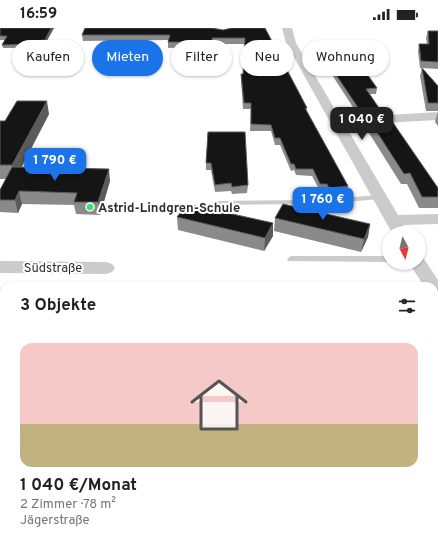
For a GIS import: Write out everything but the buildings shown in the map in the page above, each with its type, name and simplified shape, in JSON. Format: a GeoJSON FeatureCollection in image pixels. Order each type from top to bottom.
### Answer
{"type":"FeatureCollection","features":[{"type":"Feature","properties":{"kind":"street"},"geometry":{"type":"LineString","coordinates":[[275,28],[287,28],[290,43],[396,226],[438,218]]}},
{"type":"Feature","properties":{"kind":"street"},"geometry":{"type":"LineString","coordinates":[[337,122],[438,116]]}},
{"type":"Feature","properties":{"kind":"street","name":"Südstraße"},"geometry":{"type":"LineString","coordinates":[[0,267],[106,268]]}},
{"type":"Feature","properties":{"kind":"street"},"geometry":{"type":"LineString","coordinates":[[422,270],[430,282]]}},
{"type":"Feature","properties":{"kind":"lane"},"geometry":{"type":"LineString","coordinates":[[216,203],[316,202],[379,197]]}},
{"type":"Feature","properties":{"kind":"lane"},"geometry":{"type":"LineString","coordinates":[[291,259],[382,259]]}},
{"type":"Feature","properties":{"kind":"place","name":"Astrid-Lindgren-Schule"},"geometry":{"type":"Point","coordinates":[90,207]}}]}
